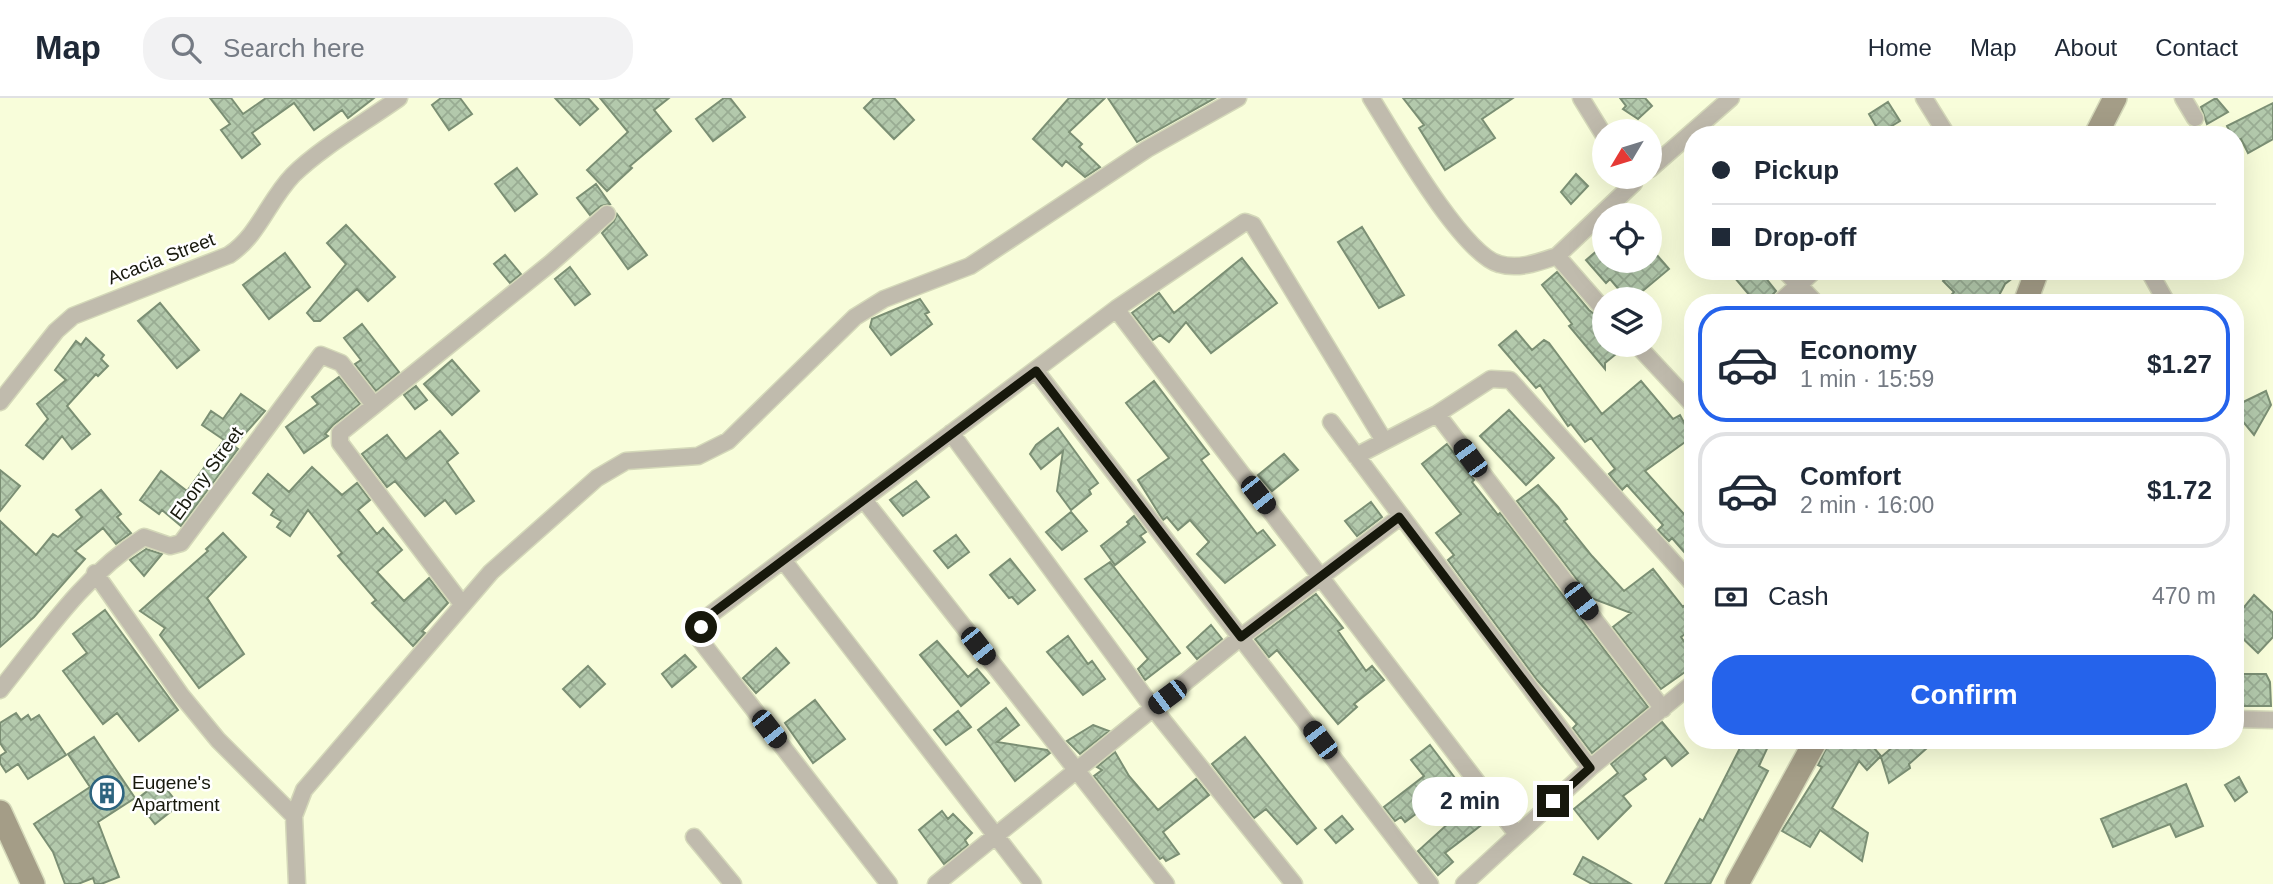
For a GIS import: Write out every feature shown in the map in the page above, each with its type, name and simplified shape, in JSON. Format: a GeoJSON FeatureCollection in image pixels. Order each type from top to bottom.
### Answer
{"type":"FeatureCollection","features":[{"type":"Feature","properties":{"kind":"street","name":"Acacia Street"},"geometry":{"type":"LineString","coordinates":[[0,402],[65,321],[90,307],[229,255],[246,244],[278,192],[295,174],[399,98]]}},
{"type":"Feature","properties":{"kind":"street"},"geometry":{"type":"LineString","coordinates":[[297,884],[294,816],[298,803],[312,780],[491,572],[609,470],[626,461],[698,456],[728,441],[855,317],[884,299],[970,267],[1147,149],[1238,98]]}},
{"type":"Feature","properties":{"kind":"street"},"geometry":{"type":"LineString","coordinates":[[1371,98],[1425,183],[1487,258],[1515,266],[1557,256],[1625,189]]}},
{"type":"Feature","properties":{"kind":"street"},"geometry":{"type":"LineString","coordinates":[[1581,98],[1594,119]]}},
{"type":"Feature","properties":{"kind":"street"},"geometry":{"type":"LineString","coordinates":[[1699,126],[1731,98]]}},
{"type":"Feature","properties":{"kind":"street"},"geometry":{"type":"LineString","coordinates":[[1924,98],[1941,126]]}},
{"type":"Feature","properties":{"kind":"street"},"geometry":{"type":"LineString","coordinates":[[2101,126],[2115,98]]}},
{"type":"Feature","properties":{"kind":"street"},"geometry":{"type":"LineString","coordinates":[[2183,98],[2195,118]]}},
{"type":"Feature","properties":{"kind":"street"},"geometry":{"type":"LineString","coordinates":[[1662,158],[1684,139]]}},
{"type":"Feature","properties":{"kind":"street"},"geometry":{"type":"LineString","coordinates":[[462,604],[340,443],[343,429],[607,215]]}},
{"type":"Feature","properties":{"kind":"street"},"geometry":{"type":"LineString","coordinates":[[889,884],[701,640],[701,627],[706,618],[1116,309],[1240,224],[1253,225],[1383,439]]}},
{"type":"Feature","properties":{"kind":"street"},"geometry":{"type":"LineString","coordinates":[[1557,256],[1592,296]]}},
{"type":"Feature","properties":{"kind":"street"},"geometry":{"type":"LineString","coordinates":[[1793,280],[1807,294]]}},
{"type":"Feature","properties":{"kind":"street"},"geometry":{"type":"LineString","coordinates":[[1788,294],[1804,280]]}},
{"type":"Feature","properties":{"kind":"street"},"geometry":{"type":"LineString","coordinates":[[1116,309],[1516,834]]}},
{"type":"Feature","properties":{"kind":"street","name":"Ebony Street"},"geometry":{"type":"LineString","coordinates":[[0,690],[95,573],[144,537],[170,546],[181,542],[321,355],[341,363],[374,405]]}},
{"type":"Feature","properties":{"kind":"street"},"geometry":{"type":"LineString","coordinates":[[1650,357],[1684,388]]}},
{"type":"Feature","properties":{"kind":"street"},"geometry":{"type":"LineString","coordinates":[[1036,371],[1430,884]]}},
{"type":"Feature","properties":{"kind":"street"},"geometry":{"type":"LineString","coordinates":[[1356,456],[1383,439],[1437,414],[1491,379],[1510,380],[1684,574]]}},
{"type":"Feature","properties":{"kind":"street"},"geometry":{"type":"LineString","coordinates":[[1437,414],[1663,709]]}},
{"type":"Feature","properties":{"kind":"street"},"geometry":{"type":"LineString","coordinates":[[1331,422],[1399,517],[1590,768]]}},
{"type":"Feature","properties":{"kind":"street"},"geometry":{"type":"LineString","coordinates":[[951,433],[1153,708],[1294,884]]}},
{"type":"Feature","properties":{"kind":"street"},"geometry":{"type":"LineString","coordinates":[[864,500],[1166,884]]}},
{"type":"Feature","properties":{"kind":"street"},"geometry":{"type":"LineString","coordinates":[[936,884],[1241,637],[1399,517]]}},
{"type":"Feature","properties":{"kind":"street"},"geometry":{"type":"LineString","coordinates":[[783,560],[1033,884]]}},
{"type":"Feature","properties":{"kind":"street"},"geometry":{"type":"LineString","coordinates":[[95,573],[181,695],[210,731],[294,816]]}},
{"type":"Feature","properties":{"kind":"street"},"geometry":{"type":"LineString","coordinates":[[1464,884],[1590,768],[1684,691]]}},
{"type":"Feature","properties":{"kind":"street"},"geometry":{"type":"LineString","coordinates":[[2244,719],[2273,720]]}},
{"type":"Feature","properties":{"kind":"street"},"geometry":{"type":"LineString","coordinates":[[1737,884],[1810,749]]}},
{"type":"Feature","properties":{"kind":"street"},"geometry":{"type":"LineString","coordinates":[[0,812],[33,884]]}},
{"type":"Feature","properties":{"kind":"street"},"geometry":{"type":"LineString","coordinates":[[694,836],[733,884]]}},
{"type":"Feature","properties":{"kind":"building"},"geometry":{"type":"Polygon","coordinates":[[[210,98],[231,98],[243,114],[266,98],[374,98],[348,118],[342,110],[314,130],[294,103],[252,133],[260,144],[242,158],[221,130],[230,124],[210,98]]]}},
{"type":"Feature","properties":{"kind":"building"},"geometry":{"type":"Polygon","coordinates":[[[441,98],[460,98],[472,114],[449,130],[432,105],[441,98]]]}},
{"type":"Feature","properties":{"kind":"building"},"geometry":{"type":"Polygon","coordinates":[[[555,98],[588,98],[598,109],[580,125],[555,98]]]}},
{"type":"Feature","properties":{"kind":"building"},"geometry":{"type":"Polygon","coordinates":[[[600,98],[669,98],[654,110],[671,131],[630,166],[632,168],[607,191],[587,170],[628,132],[600,98]]]}},
{"type":"Feature","properties":{"kind":"building"},"geometry":{"type":"Polygon","coordinates":[[[724,98],[730,98],[745,117],[713,141],[696,119],[724,98]]]}},
{"type":"Feature","properties":{"kind":"building"},"geometry":{"type":"Polygon","coordinates":[[[874,98],[894,98],[914,120],[894,139],[864,108],[874,98]]]}},
{"type":"Feature","properties":{"kind":"building"},"geometry":{"type":"Polygon","coordinates":[[[1069,98],[1105,98],[1069,132],[1082,144],[1079,147],[1100,167],[1085,177],[1066,161],[1062,166],[1033,139],[1069,98]]]}},
{"type":"Feature","properties":{"kind":"building"},"geometry":{"type":"Polygon","coordinates":[[[1108,98],[1215,98],[1137,142],[1108,98]]]}},
{"type":"Feature","properties":{"kind":"building"},"geometry":{"type":"Polygon","coordinates":[[[1403,98],[1513,98],[1482,119],[1495,138],[1445,170],[1419,128],[1424,125],[1403,98]]]}},
{"type":"Feature","properties":{"kind":"building"},"geometry":{"type":"Polygon","coordinates":[[[1620,98],[1645,98],[1652,106],[1638,119],[1623,109],[1626,106],[1620,98]]]}},
{"type":"Feature","properties":{"kind":"building"},"geometry":{"type":"Polygon","coordinates":[[[2216,98],[2228,112],[2207,124],[2201,107],[2216,98]]]}},
{"type":"Feature","properties":{"kind":"building"},"geometry":{"type":"Polygon","coordinates":[[[1888,102],[1900,121],[1892,126],[1876,126],[1869,114],[1888,102]]]}},
{"type":"Feature","properties":{"kind":"building"},"geometry":{"type":"Polygon","coordinates":[[[2273,103],[2273,139],[2248,153],[2244,145],[2244,126],[2227,126],[2273,103]]]}},
{"type":"Feature","properties":{"kind":"building"},"geometry":{"type":"Polygon","coordinates":[[[517,168],[537,194],[515,211],[495,184],[517,168]]]}},
{"type":"Feature","properties":{"kind":"building"},"geometry":{"type":"Polygon","coordinates":[[[1576,174],[1588,186],[1571,204],[1561,192],[1576,174]]]}},
{"type":"Feature","properties":{"kind":"building"},"geometry":{"type":"Polygon","coordinates":[[[596,184],[610,204],[601,206],[590,215],[577,198],[596,184]]]}},
{"type":"Feature","properties":{"kind":"building"},"geometry":{"type":"Polygon","coordinates":[[[617,214],[647,255],[628,269],[602,233],[617,214]]]}},
{"type":"Feature","properties":{"kind":"building"},"geometry":{"type":"Polygon","coordinates":[[[346,225],[395,277],[368,301],[357,289],[320,321],[314,321],[307,313],[346,264],[327,243],[346,225]]]}},
{"type":"Feature","properties":{"kind":"building"},"geometry":{"type":"Polygon","coordinates":[[[1362,227],[1404,295],[1379,308],[1338,242],[1362,227]]]}},
{"type":"Feature","properties":{"kind":"building"},"geometry":{"type":"Polygon","coordinates":[[[285,253],[310,287],[269,319],[243,285],[285,253]]]}},
{"type":"Feature","properties":{"kind":"building"},"geometry":{"type":"Polygon","coordinates":[[[505,255],[521,274],[510,283],[494,264],[505,255]]]}},
{"type":"Feature","properties":{"kind":"building"},"geometry":{"type":"Polygon","coordinates":[[[1592,255],[1592,267],[1586,260],[1592,255]]]}},
{"type":"Feature","properties":{"kind":"building"},"geometry":{"type":"Polygon","coordinates":[[[1242,258],[1277,303],[1211,353],[1186,322],[1169,342],[1160,335],[1153,340],[1132,313],[1159,293],[1174,313],[1242,258]]]}},
{"type":"Feature","properties":{"kind":"building"},"geometry":{"type":"Polygon","coordinates":[[[1662,261],[1669,269],[1647,287],[1617,287],[1610,279],[1606,283],[1597,273],[1662,273],[1662,261]]]}},
{"type":"Feature","properties":{"kind":"building"},"geometry":{"type":"Polygon","coordinates":[[[570,267],[590,294],[575,305],[555,279],[570,267]]]}},
{"type":"Feature","properties":{"kind":"building"},"geometry":{"type":"Polygon","coordinates":[[[1557,272],[1592,312],[1592,353],[1569,326],[1572,324],[1542,285],[1557,272]]]}},
{"type":"Feature","properties":{"kind":"building"},"geometry":{"type":"Polygon","coordinates":[[[1737,280],[1767,280],[1776,291],[1773,294],[1748,294],[1737,280]]]}},
{"type":"Feature","properties":{"kind":"building"},"geometry":{"type":"Polygon","coordinates":[[[2010,280],[2000,294],[1952,294],[1954,292],[1943,281],[2010,280]]]}},
{"type":"Feature","properties":{"kind":"building"},"geometry":{"type":"Polygon","coordinates":[[[920,299],[929,312],[925,314],[932,324],[891,355],[870,327],[872,319],[920,299]]]}},
{"type":"Feature","properties":{"kind":"building"},"geometry":{"type":"Polygon","coordinates":[[[160,303],[199,350],[177,368],[138,321],[160,303]]]}},
{"type":"Feature","properties":{"kind":"building"},"geometry":{"type":"Polygon","coordinates":[[[362,324],[399,372],[376,391],[355,364],[361,360],[344,338],[362,324]]]}},
{"type":"Feature","properties":{"kind":"building"},"geometry":{"type":"Polygon","coordinates":[[[1516,331],[1532,350],[1544,340],[1549,343],[1602,414],[1641,381],[1673,419],[1680,415],[1684,422],[1684,443],[1645,471],[1684,514],[1684,552],[1672,538],[1669,541],[1658,530],[1663,525],[1627,485],[1622,490],[1609,474],[1615,469],[1591,438],[1585,442],[1571,424],[1568,426],[1540,385],[1536,388],[1499,345],[1516,331]]]}},
{"type":"Feature","properties":{"kind":"building"},"geometry":{"type":"Polygon","coordinates":[[[86,338],[104,355],[101,359],[108,366],[98,376],[96,374],[67,406],[90,434],[72,449],[62,436],[43,459],[26,445],[48,419],[37,404],[66,380],[55,370],[76,341],[81,345],[86,338]]]}},
{"type":"Feature","properties":{"kind":"building"},"geometry":{"type":"Polygon","coordinates":[[[1595,357],[1612,357],[1605,363],[1605,369],[1595,357]]]}},
{"type":"Feature","properties":{"kind":"building"},"geometry":{"type":"Polygon","coordinates":[[[452,360],[479,391],[452,415],[424,384],[452,360]]]}},
{"type":"Feature","properties":{"kind":"building"},"geometry":{"type":"Polygon","coordinates":[[[339,377],[360,404],[333,425],[325,434],[328,436],[304,453],[286,427],[318,404],[312,397],[339,377]]]}},
{"type":"Feature","properties":{"kind":"building"},"geometry":{"type":"Polygon","coordinates":[[[1154,381],[1209,454],[1201,460],[1257,534],[1263,530],[1275,545],[1225,583],[1197,554],[1209,542],[1190,520],[1178,530],[1167,517],[1163,520],[1138,480],[1169,458],[1126,403],[1154,381]]]}},
{"type":"Feature","properties":{"kind":"building"},"geometry":{"type":"Polygon","coordinates":[[[416,386],[427,400],[415,409],[404,395],[416,386]]]}},
{"type":"Feature","properties":{"kind":"building"},"geometry":{"type":"Polygon","coordinates":[[[2266,391],[2271,405],[2254,435],[2244,423],[2244,402],[2266,391]]]}},
{"type":"Feature","properties":{"kind":"building"},"geometry":{"type":"Polygon","coordinates":[[[241,394],[265,411],[234,446],[238,449],[181,526],[162,510],[159,514],[140,500],[161,471],[187,491],[224,440],[202,425],[211,411],[223,419],[241,394]]]}},
{"type":"Feature","properties":{"kind":"building"},"geometry":{"type":"Polygon","coordinates":[[[1509,410],[1554,458],[1526,485],[1480,436],[1509,410]]]}},
{"type":"Feature","properties":{"kind":"building"},"geometry":{"type":"Polygon","coordinates":[[[1058,428],[1098,483],[1089,490],[1091,494],[1071,510],[1057,491],[1063,451],[1041,469],[1030,454],[1036,445],[1058,428]]]}},
{"type":"Feature","properties":{"kind":"building"},"geometry":{"type":"Polygon","coordinates":[[[440,431],[458,453],[447,462],[474,501],[456,514],[445,500],[425,516],[395,481],[387,487],[362,454],[387,435],[406,459],[440,431]]]}},
{"type":"Feature","properties":{"kind":"building"},"geometry":{"type":"Polygon","coordinates":[[[1447,444],[1474,480],[1472,482],[1498,515],[1500,513],[1648,707],[1592,753],[1573,728],[1577,724],[1537,680],[1448,560],[1454,555],[1436,533],[1461,514],[1422,464],[1447,444]]]}},
{"type":"Feature","properties":{"kind":"building"},"geometry":{"type":"Polygon","coordinates":[[[1284,454],[1298,470],[1272,491],[1258,475],[1284,454]]]}},
{"type":"Feature","properties":{"kind":"building"},"geometry":{"type":"Polygon","coordinates":[[[312,467],[342,495],[357,483],[370,500],[358,510],[377,534],[383,528],[402,550],[377,572],[404,601],[429,578],[448,603],[422,631],[425,633],[413,646],[372,603],[376,600],[338,556],[342,553],[308,510],[290,536],[277,527],[281,521],[271,515],[274,510],[253,493],[268,474],[289,492],[312,467]]]}},
{"type":"Feature","properties":{"kind":"building"},"geometry":{"type":"Polygon","coordinates":[[[0,470],[20,486],[0,511],[0,470]]]}},
{"type":"Feature","properties":{"kind":"building"},"geometry":{"type":"Polygon","coordinates":[[[916,481],[929,497],[903,516],[890,500],[916,481]]]}},
{"type":"Feature","properties":{"kind":"building"},"geometry":{"type":"Polygon","coordinates":[[[1538,485],[1558,507],[1567,519],[1564,521],[1592,556],[1624,591],[1653,569],[1684,606],[1684,635],[1681,637],[1684,641],[1684,673],[1661,689],[1613,627],[1631,613],[1591,598],[1517,501],[1538,485]]]}},
{"type":"Feature","properties":{"kind":"building"},"geometry":{"type":"Polygon","coordinates":[[[101,490],[121,514],[117,517],[131,533],[116,544],[103,528],[75,551],[85,559],[34,617],[0,647],[0,521],[36,555],[53,534],[58,537],[82,517],[76,510],[101,490]]]}},
{"type":"Feature","properties":{"kind":"building"},"geometry":{"type":"Polygon","coordinates":[[[1371,502],[1382,517],[1357,536],[1345,521],[1371,502]]]}},
{"type":"Feature","properties":{"kind":"building"},"geometry":{"type":"Polygon","coordinates":[[[1071,512],[1087,531],[1062,550],[1046,532],[1071,512]]]}},
{"type":"Feature","properties":{"kind":"building"},"geometry":{"type":"Polygon","coordinates":[[[1134,516],[1146,532],[1140,536],[1145,542],[1115,565],[1101,546],[1129,524],[1127,522],[1134,516]]]}},
{"type":"Feature","properties":{"kind":"building"},"geometry":{"type":"Polygon","coordinates":[[[223,533],[246,557],[207,598],[244,654],[199,688],[160,635],[165,628],[140,611],[208,551],[206,549],[223,533]]]}},
{"type":"Feature","properties":{"kind":"building"},"geometry":{"type":"Polygon","coordinates":[[[956,535],[969,552],[948,568],[934,551],[956,535]]]}},
{"type":"Feature","properties":{"kind":"building"},"geometry":{"type":"Polygon","coordinates":[[[146,549],[162,554],[144,576],[130,560],[146,549]]]}},
{"type":"Feature","properties":{"kind":"building"},"geometry":{"type":"Polygon","coordinates":[[[1010,559],[1035,590],[1018,604],[1012,597],[1009,598],[990,575],[1010,559]]]}},
{"type":"Feature","properties":{"kind":"building"},"geometry":{"type":"Polygon","coordinates":[[[1110,562],[1180,653],[1145,680],[1138,669],[1148,659],[1085,579],[1110,562]]]}},
{"type":"Feature","properties":{"kind":"building"},"geometry":{"type":"Polygon","coordinates":[[[1316,594],[1343,628],[1338,631],[1366,671],[1372,666],[1384,680],[1354,704],[1357,707],[1338,724],[1277,650],[1269,657],[1255,639],[1316,594]]]}},
{"type":"Feature","properties":{"kind":"building"},"geometry":{"type":"Polygon","coordinates":[[[2254,595],[2273,613],[2273,637],[2258,653],[2244,640],[2244,607],[2254,595]]]}},
{"type":"Feature","properties":{"kind":"building"},"geometry":{"type":"Polygon","coordinates":[[[105,610],[178,710],[139,741],[117,713],[103,724],[63,671],[87,653],[73,634],[105,610]]]}},
{"type":"Feature","properties":{"kind":"building"},"geometry":{"type":"Polygon","coordinates":[[[1211,625],[1222,639],[1197,659],[1187,647],[1211,625]]]}},
{"type":"Feature","properties":{"kind":"building"},"geometry":{"type":"Polygon","coordinates":[[[1068,636],[1088,664],[1092,661],[1105,679],[1083,695],[1047,652],[1068,636]]]}},
{"type":"Feature","properties":{"kind":"building"},"geometry":{"type":"Polygon","coordinates":[[[937,641],[968,677],[977,669],[989,683],[961,706],[920,655],[937,641]]]}},
{"type":"Feature","properties":{"kind":"building"},"geometry":{"type":"Polygon","coordinates":[[[776,648],[789,663],[756,693],[743,678],[776,648]]]}},
{"type":"Feature","properties":{"kind":"building"},"geometry":{"type":"Polygon","coordinates":[[[685,655],[696,667],[672,687],[662,674],[685,655]]]}},
{"type":"Feature","properties":{"kind":"building"},"geometry":{"type":"Polygon","coordinates":[[[588,666],[605,684],[580,707],[563,689],[588,666]]]}},
{"type":"Feature","properties":{"kind":"building"},"geometry":{"type":"Polygon","coordinates":[[[2244,674],[2266,674],[2270,682],[2271,706],[2244,706],[2244,674]]]}},
{"type":"Feature","properties":{"kind":"building"},"geometry":{"type":"Polygon","coordinates":[[[815,700],[845,739],[813,763],[785,723],[815,700]]]}},
{"type":"Feature","properties":{"kind":"building"},"geometry":{"type":"Polygon","coordinates":[[[1006,708],[1019,725],[997,742],[1047,750],[1050,753],[1015,781],[978,730],[1006,708]]]}},
{"type":"Feature","properties":{"kind":"building"},"geometry":{"type":"Polygon","coordinates":[[[958,711],[971,727],[946,745],[934,730],[958,711]]]}},
{"type":"Feature","properties":{"kind":"building"},"geometry":{"type":"Polygon","coordinates":[[[16,713],[21,720],[28,715],[31,720],[39,715],[66,755],[28,779],[18,764],[6,772],[0,763],[0,756],[6,752],[0,743],[0,723],[16,713]]]}},
{"type":"Feature","properties":{"kind":"building"},"geometry":{"type":"Polygon","coordinates":[[[1662,722],[1688,753],[1672,766],[1665,757],[1643,775],[1646,779],[1623,796],[1631,806],[1598,839],[1574,809],[1618,773],[1611,764],[1662,722]]]}},
{"type":"Feature","properties":{"kind":"building"},"geometry":{"type":"Polygon","coordinates":[[[1093,725],[1109,731],[1080,754],[1067,741],[1093,725]]]}},
{"type":"Feature","properties":{"kind":"building"},"geometry":{"type":"Polygon","coordinates":[[[94,737],[135,798],[98,822],[119,877],[101,884],[95,884],[93,878],[78,884],[65,884],[53,852],[34,824],[90,787],[68,754],[94,737]]]}},
{"type":"Feature","properties":{"kind":"building"},"geometry":{"type":"Polygon","coordinates":[[[1245,737],[1316,828],[1297,844],[1266,809],[1254,818],[1212,764],[1245,737]]]}},
{"type":"Feature","properties":{"kind":"building"},"geometry":{"type":"Polygon","coordinates":[[[1430,745],[1458,782],[1405,822],[1401,817],[1395,821],[1384,807],[1424,776],[1411,760],[1430,745]]]}},
{"type":"Feature","properties":{"kind":"building"},"geometry":{"type":"Polygon","coordinates":[[[1739,749],[1767,749],[1759,766],[1768,771],[1710,884],[1665,884],[1700,819],[1703,821],[1739,749]]]}},
{"type":"Feature","properties":{"kind":"building"},"geometry":{"type":"Polygon","coordinates":[[[1826,749],[1875,749],[1881,756],[1867,770],[1859,761],[1832,808],[1868,833],[1862,861],[1820,830],[1810,847],[1782,831],[1822,767],[1818,765],[1826,749]]]}},
{"type":"Feature","properties":{"kind":"building"},"geometry":{"type":"Polygon","coordinates":[[[1890,749],[1926,749],[1909,764],[1910,768],[1889,783],[1881,757],[1890,749]]]}},
{"type":"Feature","properties":{"kind":"building"},"geometry":{"type":"Polygon","coordinates":[[[1115,752],[1129,776],[1158,810],[1196,779],[1209,795],[1163,832],[1179,854],[1166,861],[1163,857],[1160,859],[1094,776],[1102,770],[1097,767],[1115,752]]]}},
{"type":"Feature","properties":{"kind":"building"},"geometry":{"type":"Polygon","coordinates":[[[2239,777],[2247,792],[2235,801],[2225,785],[2239,777]]]}},
{"type":"Feature","properties":{"kind":"building"},"geometry":{"type":"Polygon","coordinates":[[[160,781],[179,805],[155,824],[136,800],[160,781]]]}},
{"type":"Feature","properties":{"kind":"building"},"geometry":{"type":"Polygon","coordinates":[[[2186,784],[2203,826],[2176,837],[2170,824],[2113,847],[2101,819],[2186,784]]]}},
{"type":"Feature","properties":{"kind":"building"},"geometry":{"type":"Polygon","coordinates":[[[1473,801],[1488,820],[1445,853],[1453,862],[1438,875],[1418,851],[1473,801]]]}},
{"type":"Feature","properties":{"kind":"building"},"geometry":{"type":"Polygon","coordinates":[[[942,811],[948,819],[953,814],[972,833],[965,840],[968,845],[944,864],[919,830],[942,811]]]}},
{"type":"Feature","properties":{"kind":"building"},"geometry":{"type":"Polygon","coordinates":[[[1342,816],[1353,829],[1336,843],[1325,830],[1342,816]]]}},
{"type":"Feature","properties":{"kind":"building"},"geometry":{"type":"Polygon","coordinates":[[[1583,857],[1631,884],[1592,884],[1574,874],[1583,857]]]}},
{"type":"Feature","properties":{"kind":"place","name":"Eugene's Apartment"},"geometry":{"type":"Point","coordinates":[107,793]}},
{"type":"Feature","properties":{"kind":"route"},"geometry":{"type":"LineString","coordinates":[[701,627],[706,618],[1036,371],[1241,637],[1399,517],[1590,768],[1553,801]]}}]}
